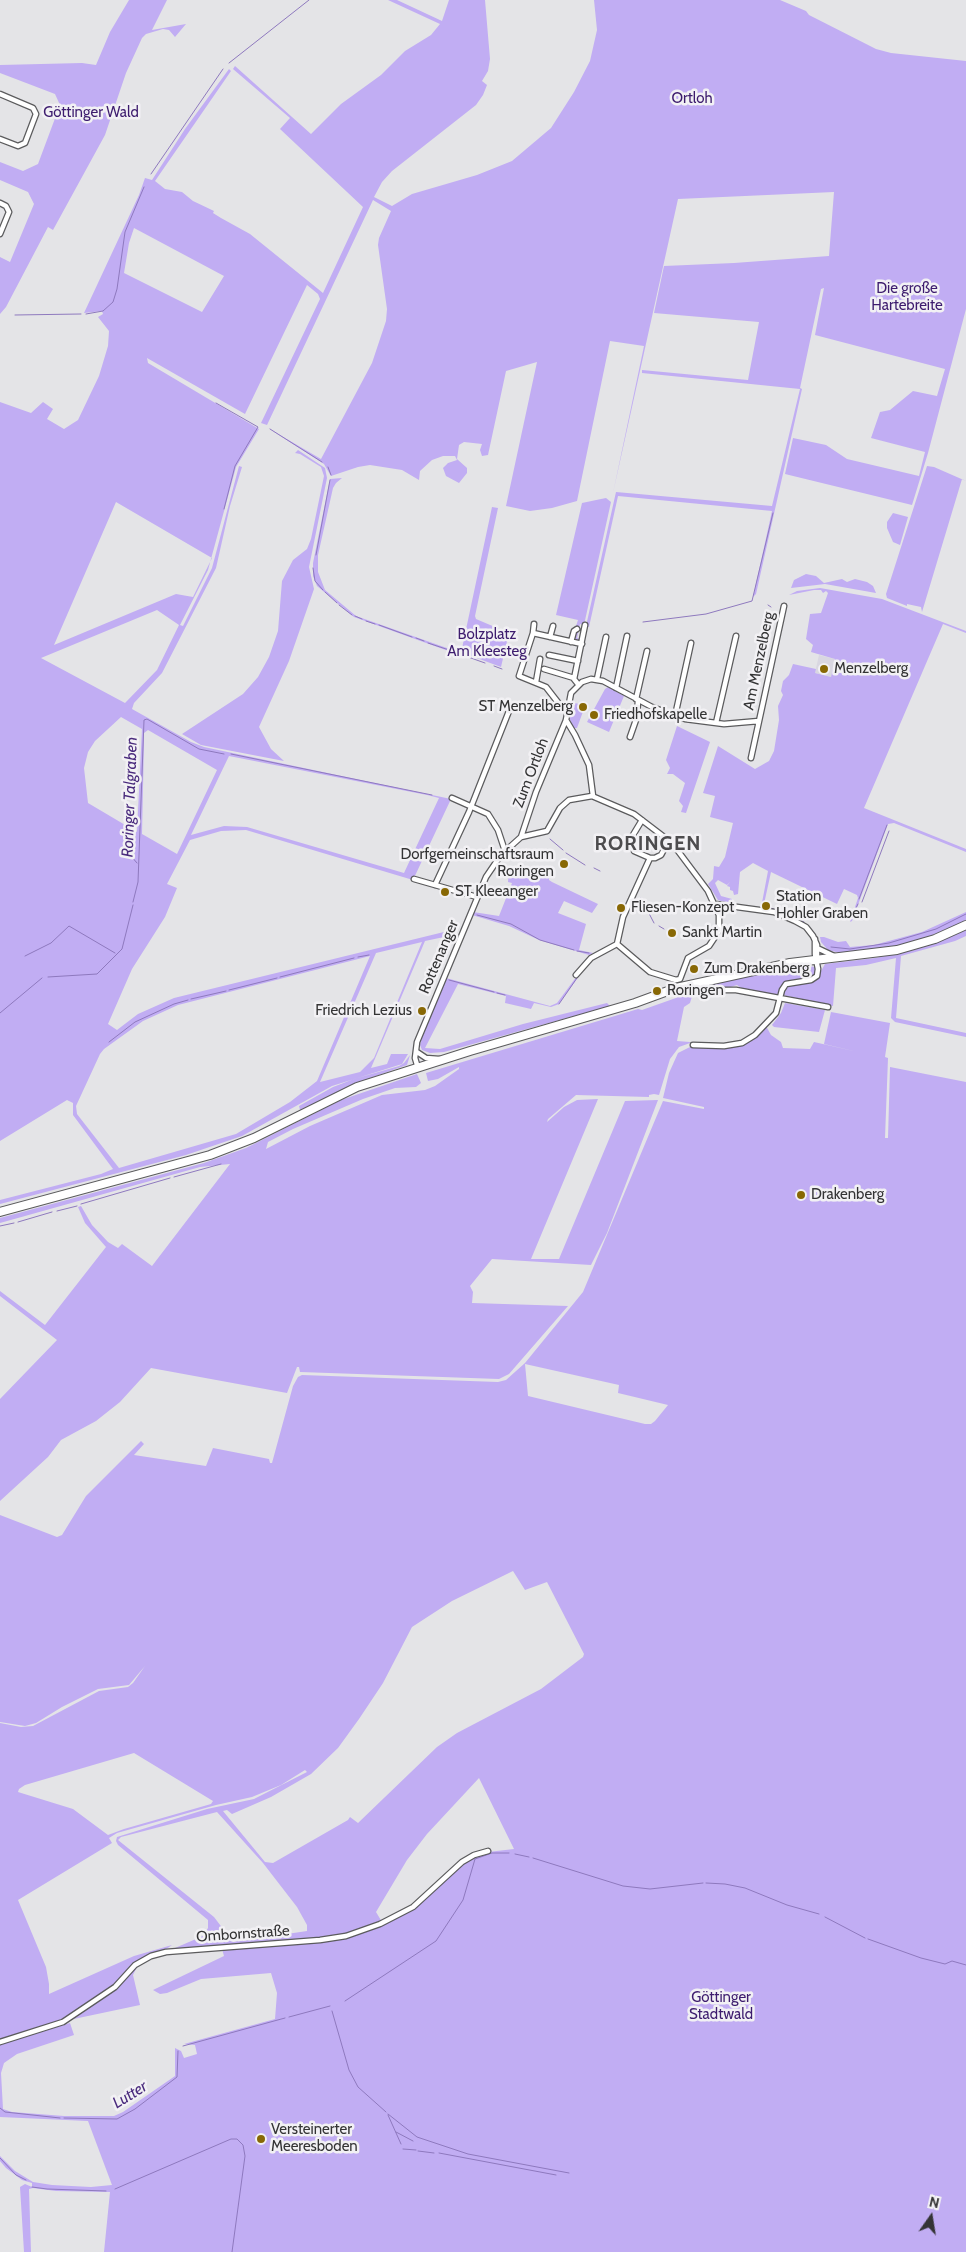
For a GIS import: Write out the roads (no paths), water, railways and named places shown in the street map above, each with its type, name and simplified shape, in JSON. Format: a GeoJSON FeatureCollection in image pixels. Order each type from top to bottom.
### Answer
{"type":"FeatureCollection","features":[{"type":"Feature","properties":{"kind":"main road"},"geometry":{"type":"LineString","coordinates":[[0,1212],[231,1148],[277,1127],[340,1094],[443,1060],[686,986],[769,967],[840,958],[917,945],[966,924]]}},
{"type":"Feature","properties":{"kind":"street"},"geometry":{"type":"LineString","coordinates":[[0,94],[34,108],[36,114],[25,143],[18,146],[0,139]]}},
{"type":"Feature","properties":{"kind":"street"},"geometry":{"type":"LineString","coordinates":[[0,204],[6,206],[9,212],[0,234]]}},
{"type":"Feature","properties":{"kind":"street","name":"Am Menzelberg"},"geometry":{"type":"LineString","coordinates":[[751,758],[784,606]]}},
{"type":"Feature","properties":{"kind":"street"},"geometry":{"type":"LineString","coordinates":[[534,624],[534,634],[519,676],[536,682],[550,690],[560,705],[568,711]]}},
{"type":"Feature","properties":{"kind":"street"},"geometry":{"type":"LineString","coordinates":[[574,678],[586,625]]}},
{"type":"Feature","properties":{"kind":"street"},"geometry":{"type":"LineString","coordinates":[[550,637],[553,626]]}},
{"type":"Feature","properties":{"kind":"street"},"geometry":{"type":"LineString","coordinates":[[571,642],[574,631],[577,628]]}},
{"type":"Feature","properties":{"kind":"street"},"geometry":{"type":"LineString","coordinates":[[534,634],[582,644]]}},
{"type":"Feature","properties":{"kind":"street"},"geometry":{"type":"LineString","coordinates":[[616,688],[627,636]]}},
{"type":"Feature","properties":{"kind":"street"},"geometry":{"type":"LineString","coordinates":[[716,723],[736,636]]}},
{"type":"Feature","properties":{"kind":"street"},"geometry":{"type":"LineString","coordinates":[[593,796],[589,765],[566,720],[571,693],[578,684],[588,680],[597,680],[606,637]]}},
{"type":"Feature","properties":{"kind":"street"},"geometry":{"type":"LineString","coordinates":[[675,716],[691,643]]}},
{"type":"Feature","properties":{"kind":"street"},"geometry":{"type":"LineString","coordinates":[[630,737],[636,719],[637,700],[646,651]]}},
{"type":"Feature","properties":{"kind":"street"},"geometry":{"type":"LineString","coordinates":[[549,655],[578,661]]}},
{"type":"Feature","properties":{"kind":"street"},"geometry":{"type":"LineString","coordinates":[[536,682],[540,659]]}},
{"type":"Feature","properties":{"kind":"street"},"geometry":{"type":"LineString","coordinates":[[544,669],[574,678],[578,684]]}},
{"type":"Feature","properties":{"kind":"street","name":"Am Menzelberg"},"geometry":{"type":"LineString","coordinates":[[597,680],[675,716],[716,723],[759,721]]}},
{"type":"Feature","properties":{"kind":"street"},"geometry":{"type":"LineString","coordinates":[[435,885],[471,806],[511,706]]}},
{"type":"Feature","properties":{"kind":"street","name":"Zum Ortloh"},"geometry":{"type":"LineString","coordinates":[[521,837],[536,792],[566,720]]}},
{"type":"Feature","properties":{"kind":"street"},"geometry":{"type":"LineString","coordinates":[[521,837],[547,831],[560,808],[567,801],[593,796],[626,810],[669,840],[692,869],[715,904],[720,923],[716,938],[707,948],[689,958],[680,979],[676,980],[650,972],[617,944]]}},
{"type":"Feature","properties":{"kind":"street"},"geometry":{"type":"LineString","coordinates":[[452,798],[484,811],[492,818],[505,851]]}},
{"type":"Feature","properties":{"kind":"street"},"geometry":{"type":"LineString","coordinates":[[642,820],[634,833],[632,847],[636,852],[650,858],[659,856],[669,840]]}},
{"type":"Feature","properties":{"kind":"street","name":"Rottenanger"},"geometry":{"type":"LineString","coordinates":[[418,1068],[415,1058],[417,1042],[488,872],[505,851],[521,837]]}},
{"type":"Feature","properties":{"kind":"street"},"geometry":{"type":"LineString","coordinates":[[576,975],[591,958],[617,944],[625,912],[650,858]]}},
{"type":"Feature","properties":{"kind":"street"},"geometry":{"type":"LineString","coordinates":[[414,879],[477,898]]}},
{"type":"Feature","properties":{"kind":"street"},"geometry":{"type":"LineString","coordinates":[[715,904],[779,913],[806,927],[815,939],[818,948],[817,960]]}},
{"type":"Feature","properties":{"kind":"street"},"geometry":{"type":"LineString","coordinates":[[692,1045],[724,1046],[747,1041],[760,1031],[774,1016],[783,988],[788,983],[811,980],[816,977],[818,971],[815,939]]}},
{"type":"Feature","properties":{"kind":"street"},"geometry":{"type":"LineString","coordinates":[[818,948],[840,958]]}},
{"type":"Feature","properties":{"kind":"street"},"geometry":{"type":"LineString","coordinates":[[712,990],[736,990],[828,1007]]}},
{"type":"Feature","properties":{"kind":"street","name":"Rottenanger"},"geometry":{"type":"LineString","coordinates":[[417,1042],[418,1068]]}},
{"type":"Feature","properties":{"kind":"street"},"geometry":{"type":"LineString","coordinates":[[417,1052],[426,1058],[443,1060]]}},
{"type":"Feature","properties":{"kind":"street","name":"Ombornstraße"},"geometry":{"type":"LineString","coordinates":[[0,2042],[64,2022],[104,1996],[122,1981],[135,1965],[151,1956],[174,1952],[320,1940],[346,1936],[380,1924],[413,1907],[462,1862],[474,1855],[488,1851]]}},
{"type":"Feature","properties":{"kind":"waterway"},"geometry":{"type":"LineString","coordinates":[[229,63],[309,0]]}},
{"type":"Feature","properties":{"kind":"waterway"},"geometry":{"type":"LineString","coordinates":[[151,174],[223,69]]}},
{"type":"Feature","properties":{"kind":"waterway"},"geometry":{"type":"LineString","coordinates":[[86,314],[103,311],[113,302],[117,289],[125,232],[144,187]]}},
{"type":"Feature","properties":{"kind":"waterway"},"geometry":{"type":"LineString","coordinates":[[15,315],[81,314]]}},
{"type":"Feature","properties":{"kind":"waterway"},"geometry":{"type":"LineString","coordinates":[[216,403],[258,427],[235,466],[224,509]]}},
{"type":"Feature","properties":{"kind":"waterway"},"geometry":{"type":"LineString","coordinates":[[270,429],[322,462]]}},
{"type":"Feature","properties":{"kind":"waterway"},"geometry":{"type":"LineString","coordinates":[[328,467],[331,475]]}},
{"type":"Feature","properties":{"kind":"waterway"},"geometry":{"type":"LineString","coordinates":[[316,555],[330,480]]}},
{"type":"Feature","properties":{"kind":"waterway"},"geometry":{"type":"LineString","coordinates":[[643,622],[706,614],[752,601],[773,513]]}},
{"type":"Feature","properties":{"kind":"waterway"},"geometry":{"type":"LineString","coordinates":[[313,568],[315,581],[323,590]]}},
{"type":"Feature","properties":{"kind":"waterway"},"geometry":{"type":"LineString","coordinates":[[325,592],[337,603]]}},
{"type":"Feature","properties":{"kind":"waterway"},"geometry":{"type":"LineString","coordinates":[[339,605],[352,615]]}},
{"type":"Feature","properties":{"kind":"waterway"},"geometry":{"type":"LineString","coordinates":[[355,616],[362,619]]}},
{"type":"Feature","properties":{"kind":"waterway"},"geometry":{"type":"LineString","coordinates":[[366,621],[375,624]]}},
{"type":"Feature","properties":{"kind":"waterway"},"geometry":{"type":"LineString","coordinates":[[379,625],[412,637]]}},
{"type":"Feature","properties":{"kind":"waterway"},"geometry":{"type":"LineString","coordinates":[[416,638],[424,641]]}},
{"type":"Feature","properties":{"kind":"waterway"},"geometry":{"type":"LineString","coordinates":[[428,643],[461,654]]}},
{"type":"Feature","properties":{"kind":"waterway"},"geometry":{"type":"LineString","coordinates":[[468,657],[485,663]]}},
{"type":"Feature","properties":{"kind":"waterway"},"geometry":{"type":"LineString","coordinates":[[494,666],[502,669]]}},
{"type":"Feature","properties":{"kind":"waterway","name":"Roringer Talgraben"},"geometry":{"type":"LineString","coordinates":[[133,902],[138,882],[144,720],[147,719],[199,749],[224,754]]}},
{"type":"Feature","properties":{"kind":"waterway","name":"Roringer Talgraben"},"geometry":{"type":"LineString","coordinates":[[231,754],[432,795]]}},
{"type":"Feature","properties":{"kind":"waterway"},"geometry":{"type":"LineString","coordinates":[[859,899],[887,825]]}},
{"type":"Feature","properties":{"kind":"waterway"},"geometry":{"type":"LineString","coordinates":[[862,902],[889,831]]}},
{"type":"Feature","properties":{"kind":"waterway","name":"Roringer Talgraben"},"geometry":{"type":"LineString","coordinates":[[550,839],[563,850]]}},
{"type":"Feature","properties":{"kind":"waterway","name":"Roringer Talgraben"},"geometry":{"type":"LineString","coordinates":[[566,853],[585,865]]}},
{"type":"Feature","properties":{"kind":"waterway"},"geometry":{"type":"LineString","coordinates":[[131,856],[137,863]]}},
{"type":"Feature","properties":{"kind":"waterway","name":"Roringer Talgraben"},"geometry":{"type":"LineString","coordinates":[[594,868],[600,871]]}},
{"type":"Feature","properties":{"kind":"waterway","name":"Roringer Talgraben"},"geometry":{"type":"LineString","coordinates":[[641,898],[654,923]]}},
{"type":"Feature","properties":{"kind":"waterway"},"geometry":{"type":"LineString","coordinates":[[855,910],[858,904]]}},
{"type":"Feature","properties":{"kind":"waterway","name":"Roringer Talgraben"},"geometry":{"type":"LineString","coordinates":[[48,977],[97,974],[122,949],[133,905]]}},
{"type":"Feature","properties":{"kind":"waterway"},"geometry":{"type":"LineString","coordinates":[[771,908],[787,914]]}},
{"type":"Feature","properties":{"kind":"waterway"},"geometry":{"type":"LineString","coordinates":[[831,947],[850,949],[889,943],[936,929],[966,914]]}},
{"type":"Feature","properties":{"kind":"waterway"},"geometry":{"type":"LineString","coordinates":[[477,915],[511,924],[540,940],[574,950]]}},
{"type":"Feature","properties":{"kind":"waterway"},"geometry":{"type":"LineString","coordinates":[[793,917],[804,922]]}},
{"type":"Feature","properties":{"kind":"waterway"},"geometry":{"type":"LineString","coordinates":[[25,956],[51,943],[69,926],[115,953]]}},
{"type":"Feature","properties":{"kind":"waterway","name":"Roringer Talgraben"},"geometry":{"type":"LineString","coordinates":[[659,926],[664,929]]}},
{"type":"Feature","properties":{"kind":"waterway"},"geometry":{"type":"LineString","coordinates":[[577,951],[589,953]]}},
{"type":"Feature","properties":{"kind":"waterway"},"geometry":{"type":"LineString","coordinates":[[358,957],[369,955]]}},
{"type":"Feature","properties":{"kind":"waterway"},"geometry":{"type":"LineString","coordinates":[[280,977],[354,958]]}},
{"type":"Feature","properties":{"kind":"waterway","name":"Roringer Talgraben"},"geometry":{"type":"LineString","coordinates":[[0,1013],[42,978]]}},
{"type":"Feature","properties":{"kind":"waterway"},"geometry":{"type":"LineString","coordinates":[[229,990],[277,978]]}},
{"type":"Feature","properties":{"kind":"waterway"},"geometry":{"type":"LineString","coordinates":[[559,1004],[577,978]]}},
{"type":"Feature","properties":{"kind":"waterway"},"geometry":{"type":"LineString","coordinates":[[449,980],[494,992]]}},
{"type":"Feature","properties":{"kind":"waterway"},"geometry":{"type":"LineString","coordinates":[[191,999],[226,991]]}},
{"type":"Feature","properties":{"kind":"waterway"},"geometry":{"type":"LineString","coordinates":[[497,993],[505,995]]}},
{"type":"Feature","properties":{"kind":"waterway"},"geometry":{"type":"LineString","coordinates":[[109,1042],[135,1022],[174,1004],[188,1000]]}},
{"type":"Feature","properties":{"kind":"waterway"},"geometry":{"type":"LineString","coordinates":[[779,1009],[782,1001]]}},
{"type":"Feature","properties":{"kind":"waterway"},"geometry":{"type":"LineString","coordinates":[[769,1024],[773,1019]]}},
{"type":"Feature","properties":{"kind":"waterway"},"geometry":{"type":"LineString","coordinates":[[758,1035],[764,1029]]}},
{"type":"Feature","properties":{"kind":"waterway"},"geometry":{"type":"LineString","coordinates":[[750,1041],[756,1037]]}},
{"type":"Feature","properties":{"kind":"waterway"},"geometry":{"type":"LineString","coordinates":[[174,1177],[221,1164]]}},
{"type":"Feature","properties":{"kind":"waterway"},"geometry":{"type":"LineString","coordinates":[[81,1204],[170,1178]]}},
{"type":"Feature","properties":{"kind":"waterway"},"geometry":{"type":"LineString","coordinates":[[57,1211],[77,1206]]}},
{"type":"Feature","properties":{"kind":"waterway"},"geometry":{"type":"LineString","coordinates":[[18,1222],[52,1212]]}},
{"type":"Feature","properties":{"kind":"waterway"},"geometry":{"type":"LineString","coordinates":[[0,1226],[14,1223]]}},
{"type":"Feature","properties":{"kind":"waterway"},"geometry":{"type":"LineString","coordinates":[[345,2001],[436,1941],[463,1900],[475,1859],[492,1853],[509,1853]]}},
{"type":"Feature","properties":{"kind":"waterway"},"geometry":{"type":"LineString","coordinates":[[515,1854],[529,1857]]}},
{"type":"Feature","properties":{"kind":"waterway"},"geometry":{"type":"LineString","coordinates":[[533,1858],[623,1886],[650,1889],[703,1883]]}},
{"type":"Feature","properties":{"kind":"waterway"},"geometry":{"type":"LineString","coordinates":[[706,1883],[745,1888],[787,1905],[819,1914]]}},
{"type":"Feature","properties":{"kind":"waterway"},"geometry":{"type":"LineString","coordinates":[[825,1917],[865,1938]]}},
{"type":"Feature","properties":{"kind":"waterway"},"geometry":{"type":"LineString","coordinates":[[288,1940],[309,1939]]}},
{"type":"Feature","properties":{"kind":"waterway"},"geometry":{"type":"LineString","coordinates":[[868,1939],[921,1958],[945,1964],[952,1961],[966,1965]]}},
{"type":"Feature","properties":{"kind":"waterway"},"geometry":{"type":"LineString","coordinates":[[131,1967],[142,1958]]}},
{"type":"Feature","properties":{"kind":"waterway","name":"Lutter"},"geometry":{"type":"LineString","coordinates":[[289,2017],[330,2006]]}},
{"type":"Feature","properties":{"kind":"waterway"},"geometry":{"type":"LineString","coordinates":[[332,2011],[349,2070],[358,2087],[386,2112]]}},
{"type":"Feature","properties":{"kind":"waterway","name":"Lutter"},"geometry":{"type":"LineString","coordinates":[[183,2046],[285,2018]]}},
{"type":"Feature","properties":{"kind":"waterway","name":"Lutter"},"geometry":{"type":"LineString","coordinates":[[64,2118],[117,2119],[135,2109],[177,2077],[178,2051]]}},
{"type":"Feature","properties":{"kind":"waterway","name":"Lutter"},"geometry":{"type":"LineString","coordinates":[[0,2108],[5,2112],[60,2118]]}},
{"type":"Feature","properties":{"kind":"waterway"},"geometry":{"type":"LineString","coordinates":[[388,2114],[417,2137],[468,2154],[569,2173]]}},
{"type":"Feature","properties":{"kind":"waterway"},"geometry":{"type":"LineString","coordinates":[[388,2115],[401,2144]]}},
{"type":"Feature","properties":{"kind":"waterway"},"geometry":{"type":"LineString","coordinates":[[396,2132],[413,2141]]}},
{"type":"Feature","properties":{"kind":"waterway"},"geometry":{"type":"LineString","coordinates":[[115,2189],[231,2139],[237,2139],[243,2145],[245,2156],[232,2252]]}},
{"type":"Feature","properties":{"kind":"waterway"},"geometry":{"type":"LineString","coordinates":[[403,2149],[416,2150]]}},
{"type":"Feature","properties":{"kind":"waterway"},"geometry":{"type":"LineString","coordinates":[[418,2151],[434,2153]]}},
{"type":"Feature","properties":{"kind":"waterway"},"geometry":{"type":"LineString","coordinates":[[439,2153],[556,2175]]}},
{"type":"Feature","properties":{"kind":"waterway"},"geometry":{"type":"LineString","coordinates":[[0,2158],[16,2175],[26,2180]]}},
{"type":"Feature","properties":{"kind":"waterway"},"geometry":{"type":"LineString","coordinates":[[32,2187],[106,2191]]}},
{"type":"Feature","properties":{"kind":"place","name":"Menzelberg"},"geometry":{"type":"Point","coordinates":[824,669]}},
{"type":"Feature","properties":{"kind":"place","name":"ST Menzelberg"},"geometry":{"type":"Point","coordinates":[583,707]}},
{"type":"Feature","properties":{"kind":"place","name":"Friedhofskapelle"},"geometry":{"type":"Point","coordinates":[594,715]}},
{"type":"Feature","properties":{"kind":"place","name":"Dorfgemeinschaftsraum Roringen"},"geometry":{"type":"Point","coordinates":[564,864]}},
{"type":"Feature","properties":{"kind":"place","name":"ST Kleeanger"},"geometry":{"type":"Point","coordinates":[445,892]}},
{"type":"Feature","properties":{"kind":"place","name":"Station Hohler Graben"},"geometry":{"type":"Point","coordinates":[766,906]}},
{"type":"Feature","properties":{"kind":"place","name":"Fliesen-Konzept"},"geometry":{"type":"Point","coordinates":[621,908]}},
{"type":"Feature","properties":{"kind":"place","name":"Sankt Martin"},"geometry":{"type":"Point","coordinates":[672,933]}},
{"type":"Feature","properties":{"kind":"place","name":"Zum Drakenberg"},"geometry":{"type":"Point","coordinates":[694,969]}},
{"type":"Feature","properties":{"kind":"place","name":"Roringen"},"geometry":{"type":"Point","coordinates":[657,991]}},
{"type":"Feature","properties":{"kind":"place","name":"Friedrich Lezius"},"geometry":{"type":"Point","coordinates":[422,1011]}},
{"type":"Feature","properties":{"kind":"place","name":"Drakenberg"},"geometry":{"type":"Point","coordinates":[801,1195]}},
{"type":"Feature","properties":{"kind":"place","name":"Versteinerter Meeresboden"},"geometry":{"type":"Point","coordinates":[261,2139]}},
{"type":"Feature","properties":{"kind":"district","name":"RORINGEN"},"geometry":{"type":"Point","coordinates":[648,844]}},
{"type":"Feature","properties":{"kind":"park label","name":"Ortloh"},"geometry":{"type":"Point","coordinates":[692,99]}},
{"type":"Feature","properties":{"kind":"park label","name":"Göttinger Wald"},"geometry":{"type":"Point","coordinates":[91,113]}},
{"type":"Feature","properties":{"kind":"park label","name":"Die große Hartebreite"},"geometry":{"type":"Point","coordinates":[907,298]}},
{"type":"Feature","properties":{"kind":"park label","name":"Bolzplatz Am Kleesteg"},"geometry":{"type":"Point","coordinates":[487,644]}},
{"type":"Feature","properties":{"kind":"park label","name":"Göttinger Stadtwald"},"geometry":{"type":"Point","coordinates":[721,2006]}}]}
